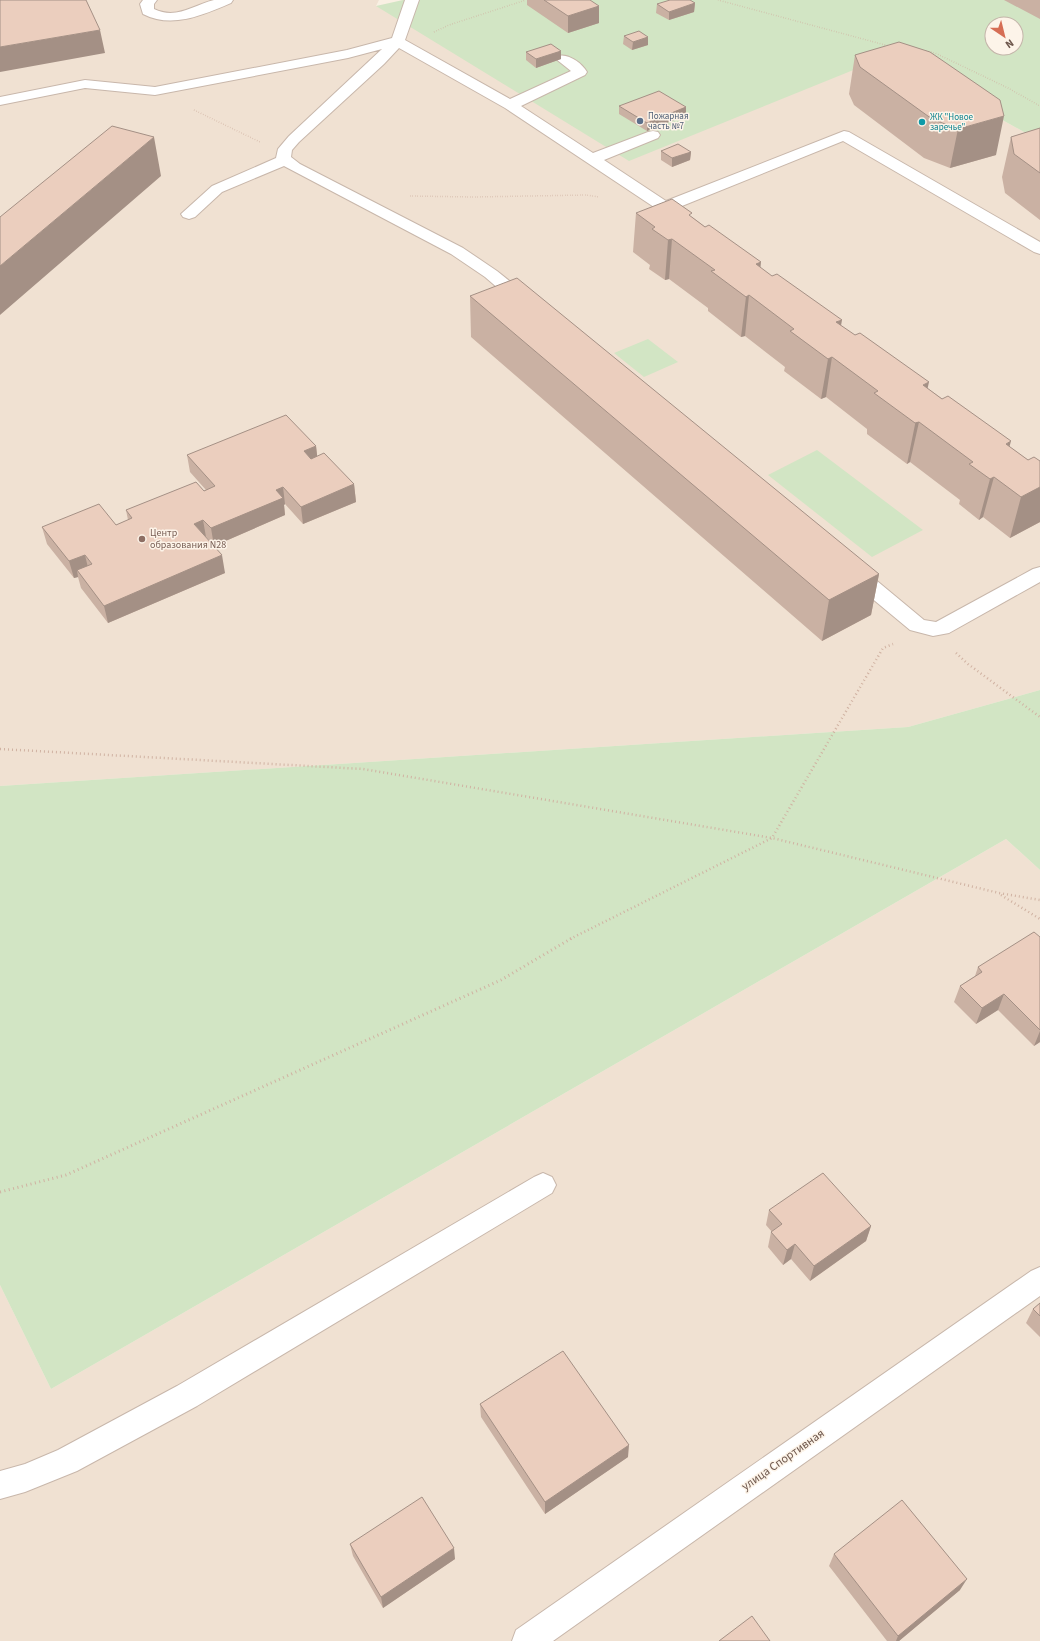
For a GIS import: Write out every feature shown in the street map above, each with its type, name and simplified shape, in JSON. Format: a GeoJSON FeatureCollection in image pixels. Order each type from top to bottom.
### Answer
{"type":"FeatureCollection","features":[{"type":"Feature","properties":{"kind":"lane"},"geometry":{"type":"LineString","coordinates":[[150,0],[146,7],[150,13],[171,16],[196,12],[226,0]]}},
{"type":"Feature","properties":{"kind":"lane"},"geometry":{"type":"LineString","coordinates":[[188,214],[217,189],[284,157],[287,146],[298,135],[379,61],[403,43],[412,0]]}},
{"type":"Feature","properties":{"kind":"lane"},"geometry":{"type":"LineString","coordinates":[[0,101],[85,84],[155,91],[403,43],[510,105],[666,207],[698,230]]}},
{"type":"Feature","properties":{"kind":"lane"},"geometry":{"type":"LineString","coordinates":[[510,105],[580,72],[562,59]]}},
{"type":"Feature","properties":{"kind":"lane"},"geometry":{"type":"LineString","coordinates":[[593,159],[653,135]]}},
{"type":"Feature","properties":{"kind":"lane"},"geometry":{"type":"LineString","coordinates":[[666,207],[844,135],[1040,257]]}},
{"type":"Feature","properties":{"kind":"lane"},"geometry":{"type":"LineString","coordinates":[[284,157],[295,166],[439,240],[466,256],[491,274],[539,314]]}},
{"type":"Feature","properties":{"kind":"lane"},"geometry":{"type":"LineString","coordinates":[[838,560],[917,625],[929,629],[942,628],[1040,574]]}},
{"type":"Feature","properties":{"kind":"lane"},"geometry":{"type":"LineString","coordinates":[[0,1485],[25,1478],[67,1461],[187,1396],[543,1185]]}},
{"type":"Feature","properties":{"kind":"lane","name":"улица Спортивная"},"geometry":{"type":"LineString","coordinates":[[526,1641],[1040,1280]]}},
{"type":"Feature","properties":{"kind":"path"},"geometry":{"type":"LineString","coordinates":[[403,43],[449,25],[526,0]]}},
{"type":"Feature","properties":{"kind":"path"},"geometry":{"type":"LineString","coordinates":[[718,0],[793,19],[891,47]]}},
{"type":"Feature","properties":{"kind":"path"},"geometry":{"type":"LineString","coordinates":[[920,51],[935,53],[1008,88],[1040,106]]}},
{"type":"Feature","properties":{"kind":"path"},"geometry":{"type":"LineString","coordinates":[[155,91],[284,157]]}},
{"type":"Feature","properties":{"kind":"path"},"geometry":{"type":"LineString","coordinates":[[403,196],[473,197],[586,195],[600,198]]}},
{"type":"Feature","properties":{"kind":"path"},"geometry":{"type":"LineString","coordinates":[[0,1192],[66,1175],[501,980],[574,936],[772,838],[883,648],[929,629],[968,664],[1040,717]]}},
{"type":"Feature","properties":{"kind":"path"},"geometry":{"type":"LineString","coordinates":[[0,749],[124,754],[363,769],[772,838],[999,893],[1040,900]]}},
{"type":"Feature","properties":{"kind":"path"},"geometry":{"type":"LineString","coordinates":[[999,893],[1040,919]]}},
{"type":"Feature","properties":{"kind":"shaded area"},"geometry":{"type":"Polygon","coordinates":[[[0,0],[379,0],[376,6],[888,56],[1040,141],[1040,690],[908,727],[0,786],[0,0]]]}},
{"type":"Feature","properties":{"kind":"shaded area"},"geometry":{"type":"Polygon","coordinates":[[[1006,839],[1040,870],[1040,1641],[0,1641],[0,1285],[51,1389],[1006,839]]]}},
{"type":"Feature","properties":{"kind":"green space"},"geometry":{"type":"Polygon","coordinates":[[[403,0],[1040,0],[1040,141],[888,56],[629,161],[376,6],[403,0]]]}},
{"type":"Feature","properties":{"kind":"green space"},"geometry":{"type":"Polygon","coordinates":[[[648,339],[678,362],[644,377],[614,353],[648,339]]]}},
{"type":"Feature","properties":{"kind":"green space"},"geometry":{"type":"Polygon","coordinates":[[[817,450],[923,530],[872,557],[768,475],[817,450]]]}},
{"type":"Feature","properties":{"kind":"green space"},"geometry":{"type":"Polygon","coordinates":[[[1040,690],[1040,870],[1006,839],[51,1389],[0,1285],[0,786],[908,727],[1040,690]]]}},
{"type":"Feature","properties":{"kind":"building"},"geometry":{"type":"Polygon","coordinates":[[[0,0],[86,0],[100,30],[0,47],[0,0]]]}},
{"type":"Feature","properties":{"kind":"building"},"geometry":{"type":"Polygon","coordinates":[[[544,0],[590,0],[599,6],[568,16],[544,0]]]}},
{"type":"Feature","properties":{"kind":"building"},"geometry":{"type":"Polygon","coordinates":[[[670,0],[690,0],[695,3],[669,12],[657,4],[670,0]]]}},
{"type":"Feature","properties":{"kind":"building"},"geometry":{"type":"Polygon","coordinates":[[[639,31],[648,37],[633,42],[624,36],[639,31]]]}},
{"type":"Feature","properties":{"kind":"building"},"geometry":{"type":"Polygon","coordinates":[[[899,42],[930,52],[1000,100],[1004,116],[958,129],[932,119],[860,67],[855,55],[899,42]]]}},
{"type":"Feature","properties":{"kind":"building"},"geometry":{"type":"Polygon","coordinates":[[[551,44],[561,51],[536,59],[526,52],[551,44]]]}},
{"type":"Feature","properties":{"kind":"building"},"geometry":{"type":"Polygon","coordinates":[[[659,91],[686,107],[647,123],[619,106],[659,91]]]}},
{"type":"Feature","properties":{"kind":"building"},"geometry":{"type":"Polygon","coordinates":[[[112,126],[154,137],[0,266],[0,217],[112,126]]]}},
{"type":"Feature","properties":{"kind":"building"},"geometry":{"type":"Polygon","coordinates":[[[1040,128],[1040,173],[1014,154],[1011,137],[1040,128]]]}},
{"type":"Feature","properties":{"kind":"building"},"geometry":{"type":"Polygon","coordinates":[[[678,144],[691,152],[672,158],[661,151],[678,144]]]}},
{"type":"Feature","properties":{"kind":"building"},"geometry":{"type":"Polygon","coordinates":[[[672,199],[692,213],[689,215],[705,227],[709,225],[761,262],[756,264],[772,276],[777,274],[842,320],[836,322],[855,335],[860,333],[929,382],[923,385],[942,399],[948,396],[1011,441],[1006,444],[1028,460],[1034,457],[1040,461],[1040,487],[1021,497],[994,477],[990,479],[969,464],[973,462],[919,422],[915,423],[874,393],[878,391],[832,357],[828,359],[790,331],[794,329],[749,295],[746,297],[711,271],[715,270],[672,239],[668,240],[652,229],[655,227],[636,213],[672,199]]]}},
{"type":"Feature","properties":{"kind":"building"},"geometry":{"type":"Polygon","coordinates":[[[517,278],[879,574],[829,600],[470,296],[517,278]]]}},
{"type":"Feature","properties":{"kind":"building"},"geometry":{"type":"Polygon","coordinates":[[[286,415],[316,446],[304,451],[311,459],[324,453],[354,484],[301,507],[283,487],[276,490],[283,498],[211,528],[203,520],[194,524],[222,555],[104,606],[77,570],[92,564],[85,555],[69,561],[42,527],[99,504],[116,525],[132,518],[126,510],[196,482],[204,491],[215,486],[187,455],[286,415]]]}},
{"type":"Feature","properties":{"kind":"building"},"geometry":{"type":"Polygon","coordinates":[[[1034,932],[1040,937],[1040,1030],[1004,994],[982,1008],[960,986],[982,972],[978,967],[1034,932]]]}},
{"type":"Feature","properties":{"kind":"building"},"geometry":{"type":"Polygon","coordinates":[[[823,1173],[871,1226],[814,1266],[795,1244],[787,1250],[771,1232],[782,1224],[769,1210],[823,1173]]]}},
{"type":"Feature","properties":{"kind":"building"},"geometry":{"type":"Polygon","coordinates":[[[1040,1303],[1040,1316],[1033,1309],[1040,1303]]]}},
{"type":"Feature","properties":{"kind":"building"},"geometry":{"type":"Polygon","coordinates":[[[563,1351],[629,1445],[545,1502],[480,1404],[563,1351]]]}},
{"type":"Feature","properties":{"kind":"building"},"geometry":{"type":"Polygon","coordinates":[[[422,1497],[454,1548],[381,1597],[350,1544],[422,1497]]]}},
{"type":"Feature","properties":{"kind":"building"},"geometry":{"type":"Polygon","coordinates":[[[902,1500],[967,1579],[898,1636],[834,1554],[902,1500]]]}},
{"type":"Feature","properties":{"kind":"building"},"geometry":{"type":"Polygon","coordinates":[[[752,1616],[770,1641],[719,1641],[752,1616]]]}},
{"type":"Feature","properties":{"kind":"place","name":"Пожарная часть №7"},"geometry":{"type":"Point","coordinates":[640,121]}},
{"type":"Feature","properties":{"kind":"place","name":"ЖК \"Новое заречье\""},"geometry":{"type":"Point","coordinates":[922,122]}},
{"type":"Feature","properties":{"kind":"place","name":"Центр образования N28"},"geometry":{"type":"Point","coordinates":[142,539]}}]}
